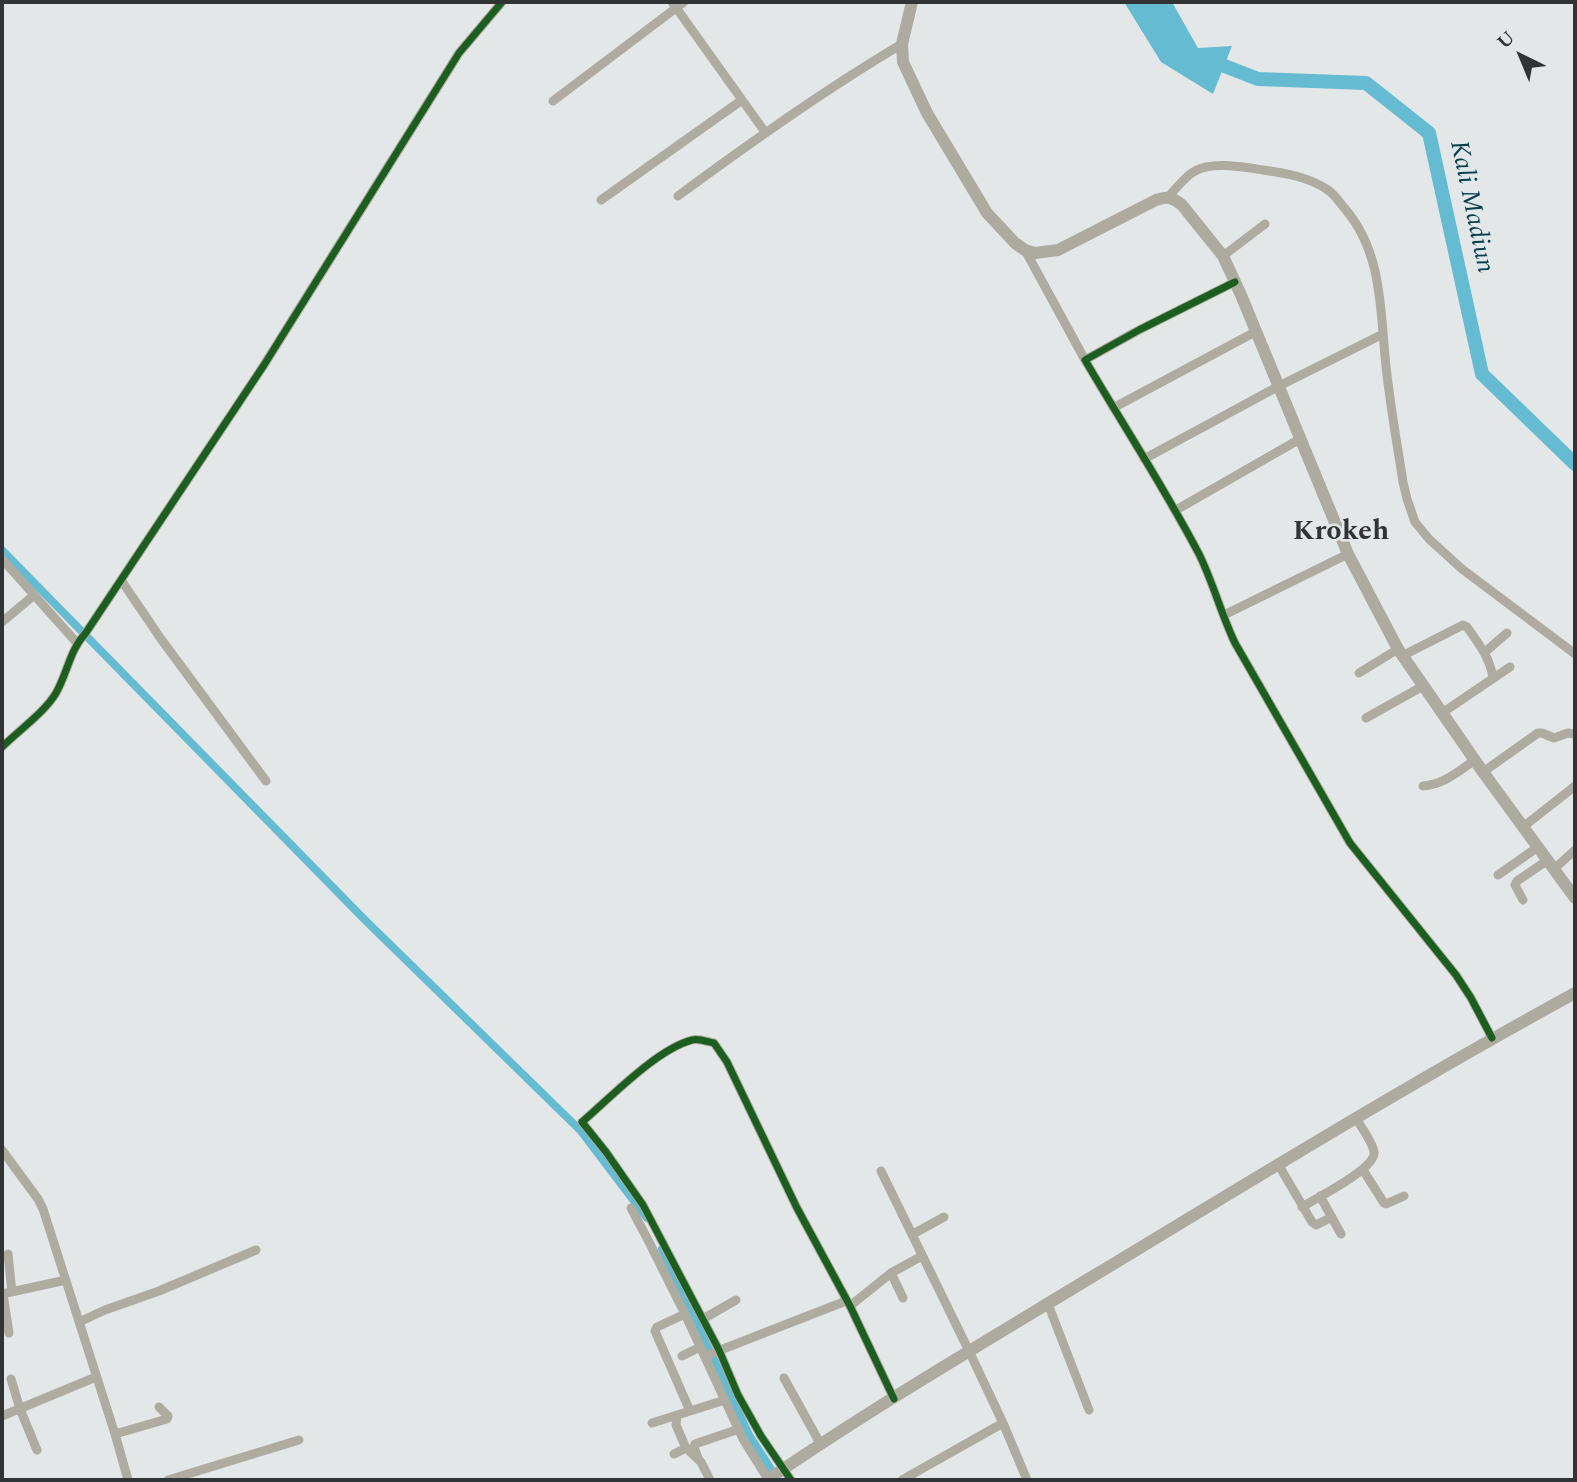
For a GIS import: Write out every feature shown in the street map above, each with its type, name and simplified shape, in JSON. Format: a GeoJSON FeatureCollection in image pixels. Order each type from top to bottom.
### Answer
{"type":"FeatureCollection","features":[{"type":"Feature","properties":{"kind":"main road"},"geometry":{"type":"LineString","coordinates":[[912,2],[902,44],[903,62],[927,113],[980,202],[992,221],[1008,237],[1035,253],[1058,250],[1156,200],[1168,197],[1182,205],[1223,256],[1348,554],[1400,652],[1575,898]]}},
{"type":"Feature","properties":{"kind":"main road"},"geometry":{"type":"LineString","coordinates":[[777,1476],[969,1351],[1356,1118],[1575,993]]}},
{"type":"Feature","properties":{"kind":"street"},"geometry":{"type":"LineString","coordinates":[[2,747],[49,703],[80,639],[264,365],[459,53],[502,2]]}},
{"type":"Feature","properties":{"kind":"street"},"geometry":{"type":"LineString","coordinates":[[553,101],[673,5],[684,2]]}},
{"type":"Feature","properties":{"kind":"street"},"geometry":{"type":"LineString","coordinates":[[673,5],[765,132]]}},
{"type":"Feature","properties":{"kind":"street"},"geometry":{"type":"LineString","coordinates":[[678,196],[765,132],[902,44]]}},
{"type":"Feature","properties":{"kind":"street"},"geometry":{"type":"LineString","coordinates":[[601,200],[742,100]]}},
{"type":"Feature","properties":{"kind":"street"},"geometry":{"type":"LineString","coordinates":[[1168,197],[1195,171],[1209,167],[1236,166],[1299,177],[1328,191],[1351,216],[1375,264],[1386,369],[1403,482],[1415,522],[1429,539],[1462,569],[1575,654]]}},
{"type":"Feature","properties":{"kind":"street"},"geometry":{"type":"LineString","coordinates":[[1223,256],[1265,224]]}},
{"type":"Feature","properties":{"kind":"street"},"geometry":{"type":"LineString","coordinates":[[1026,250],[1085,360],[1176,510],[1206,570],[1235,643],[1350,843],[1456,975],[1492,1038]]}},
{"type":"Feature","properties":{"kind":"street"},"geometry":{"type":"LineString","coordinates":[[1085,360],[1235,282]]}},
{"type":"Feature","properties":{"kind":"street"},"geometry":{"type":"LineString","coordinates":[[1113,408],[1255,332]]}},
{"type":"Feature","properties":{"kind":"street"},"geometry":{"type":"LineString","coordinates":[[1144,459],[1279,386],[1383,334]]}},
{"type":"Feature","properties":{"kind":"street"},"geometry":{"type":"LineString","coordinates":[[1176,510],[1300,439]]}},
{"type":"Feature","properties":{"kind":"street"},"geometry":{"type":"LineString","coordinates":[[1224,615],[1348,554]]}},
{"type":"Feature","properties":{"kind":"street"},"geometry":{"type":"LineString","coordinates":[[2,559],[33,596],[80,639]]}},
{"type":"Feature","properties":{"kind":"street"},"geometry":{"type":"LineString","coordinates":[[121,580],[266,781]]}},
{"type":"Feature","properties":{"kind":"street"},"geometry":{"type":"LineString","coordinates":[[2,622],[33,596]]}},
{"type":"Feature","properties":{"kind":"street"},"geometry":{"type":"LineString","coordinates":[[1359,673],[1463,625],[1485,652],[1493,678]]}},
{"type":"Feature","properties":{"kind":"street"},"geometry":{"type":"LineString","coordinates":[[1485,652],[1507,633]]}},
{"type":"Feature","properties":{"kind":"street"},"geometry":{"type":"LineString","coordinates":[[1442,713],[1510,667]]}},
{"type":"Feature","properties":{"kind":"street"},"geometry":{"type":"LineString","coordinates":[[1366,718],[1423,686]]}},
{"type":"Feature","properties":{"kind":"street"},"geometry":{"type":"LineString","coordinates":[[1483,772],[1538,733],[1554,738],[1568,733],[1575,734]]}},
{"type":"Feature","properties":{"kind":"street"},"geometry":{"type":"LineString","coordinates":[[1423,786],[1440,782],[1475,760]]}},
{"type":"Feature","properties":{"kind":"street"},"geometry":{"type":"LineString","coordinates":[[1523,827],[1575,786]]}},
{"type":"Feature","properties":{"kind":"street"},"geometry":{"type":"LineString","coordinates":[[1498,875],[1538,847]]}},
{"type":"Feature","properties":{"kind":"street"},"geometry":{"type":"LineString","coordinates":[[1523,900],[1514,885],[1517,881],[1575,850]]}},
{"type":"Feature","properties":{"kind":"street"},"geometry":{"type":"LineString","coordinates":[[777,1476],[761,1436],[738,1395],[719,1350],[643,1205],[582,1122],[669,1050],[695,1039],[714,1044],[727,1062],[797,1208],[848,1303],[894,1399]]}},
{"type":"Feature","properties":{"kind":"street"},"geometry":{"type":"LineString","coordinates":[[1302,1207],[1363,1170],[1373,1160],[1374,1152],[1356,1118]]}},
{"type":"Feature","properties":{"kind":"street"},"geometry":{"type":"LineString","coordinates":[[2,1150],[43,1209],[128,1480]]}},
{"type":"Feature","properties":{"kind":"street"},"geometry":{"type":"LineString","coordinates":[[1279,1164],[1308,1218],[1316,1225],[1332,1217]]}},
{"type":"Feature","properties":{"kind":"street"},"geometry":{"type":"LineString","coordinates":[[1363,1170],[1384,1203],[1404,1196]]}},
{"type":"Feature","properties":{"kind":"street"},"geometry":{"type":"LineString","coordinates":[[881,1171],[969,1351],[1027,1480]]}},
{"type":"Feature","properties":{"kind":"street"},"geometry":{"type":"LineString","coordinates":[[1320,1196],[1341,1234]]}},
{"type":"Feature","properties":{"kind":"street"},"geometry":{"type":"LineString","coordinates":[[631,1208],[739,1429],[777,1476]]}},
{"type":"Feature","properties":{"kind":"street"},"geometry":{"type":"LineString","coordinates":[[913,1234],[944,1217]]}},
{"type":"Feature","properties":{"kind":"street"},"geometry":{"type":"LineString","coordinates":[[79,1322],[256,1250]]}},
{"type":"Feature","properties":{"kind":"street"},"geometry":{"type":"LineString","coordinates":[[682,1356],[719,1350],[848,1303],[891,1273],[922,1256]]}},
{"type":"Feature","properties":{"kind":"street"},"geometry":{"type":"LineString","coordinates":[[6,1260],[9,1333]]}},
{"type":"Feature","properties":{"kind":"street"},"geometry":{"type":"LineString","coordinates":[[891,1273],[903,1298]]}},
{"type":"Feature","properties":{"kind":"street"},"geometry":{"type":"LineString","coordinates":[[6,1293],[66,1280]]}},
{"type":"Feature","properties":{"kind":"street"},"geometry":{"type":"LineString","coordinates":[[703,1319],[736,1300]]}},
{"type":"Feature","properties":{"kind":"street"},"geometry":{"type":"LineString","coordinates":[[1048,1304],[1089,1410]]}},
{"type":"Feature","properties":{"kind":"street"},"geometry":{"type":"LineString","coordinates":[[684,1314],[657,1327],[655,1331],[690,1411]]}},
{"type":"Feature","properties":{"kind":"street"},"geometry":{"type":"LineString","coordinates":[[2,1416],[96,1377]]}},
{"type":"Feature","properties":{"kind":"street"},"geometry":{"type":"LineString","coordinates":[[784,1378],[821,1445]]}},
{"type":"Feature","properties":{"kind":"street"},"geometry":{"type":"LineString","coordinates":[[11,1379],[37,1450]]}},
{"type":"Feature","properties":{"kind":"street"},"geometry":{"type":"LineString","coordinates":[[652,1423],[725,1400]]}},
{"type":"Feature","properties":{"kind":"street"},"geometry":{"type":"LineString","coordinates":[[115,1434],[167,1419],[168,1416],[159,1407]]}},
{"type":"Feature","properties":{"kind":"street"},"geometry":{"type":"LineString","coordinates":[[677,1415],[676,1425],[686,1448],[699,1460]]}},
{"type":"Feature","properties":{"kind":"street"},"geometry":{"type":"LineString","coordinates":[[902,1480],[1003,1423]]}},
{"type":"Feature","properties":{"kind":"street"},"geometry":{"type":"LineString","coordinates":[[710,1480],[699,1460],[695,1444],[739,1429]]}},
{"type":"Feature","properties":{"kind":"street"},"geometry":{"type":"LineString","coordinates":[[169,1480],[299,1440]]}},
{"type":"Feature","properties":{"kind":"street"},"geometry":{"type":"LineString","coordinates":[[674,1454],[686,1448]]}},
{"type":"Feature","properties":{"kind":"water"},"geometry":{"type":"Polygon","coordinates":[[[1124,2],[1172,2],[1198,48],[1232,46],[1213,94],[1161,62],[1124,2]]]}},
{"type":"Feature","properties":{"kind":"waterway","name":"Kali Madiun"},"geometry":{"type":"LineString","coordinates":[[1209,60],[1258,79],[1366,83],[1429,133],[1482,374],[1575,464]]}},
{"type":"Feature","properties":{"kind":"waterway"},"geometry":{"type":"LineString","coordinates":[[2,550],[365,920],[581,1131],[647,1218]]}},
{"type":"Feature","properties":{"kind":"waterway"},"geometry":{"type":"LineString","coordinates":[[662,1249],[749,1435],[778,1480]]}},
{"type":"Feature","properties":{"kind":"cycle path"},"geometry":{"type":"LineString","coordinates":[[2,747],[38,714],[56,693],[80,640],[264,365],[459,53],[502,2]]}},
{"type":"Feature","properties":{"kind":"cycle path"},"geometry":{"type":"LineString","coordinates":[[1235,282],[1085,360],[1186,529],[1204,565],[1235,643],[1350,843],[1456,975],[1492,1038]]}},
{"type":"Feature","properties":{"kind":"cycle path"},"geometry":{"type":"LineString","coordinates":[[791,1480],[761,1436],[738,1395],[719,1350],[643,1205],[582,1122],[634,1075],[664,1053],[678,1045],[700,1040],[714,1043],[727,1062],[797,1208],[850,1306],[894,1399]]}},
{"type":"Feature","properties":{"kind":"district","name":"Krokeh"},"geometry":{"type":"Point","coordinates":[1341,534]}}]}
